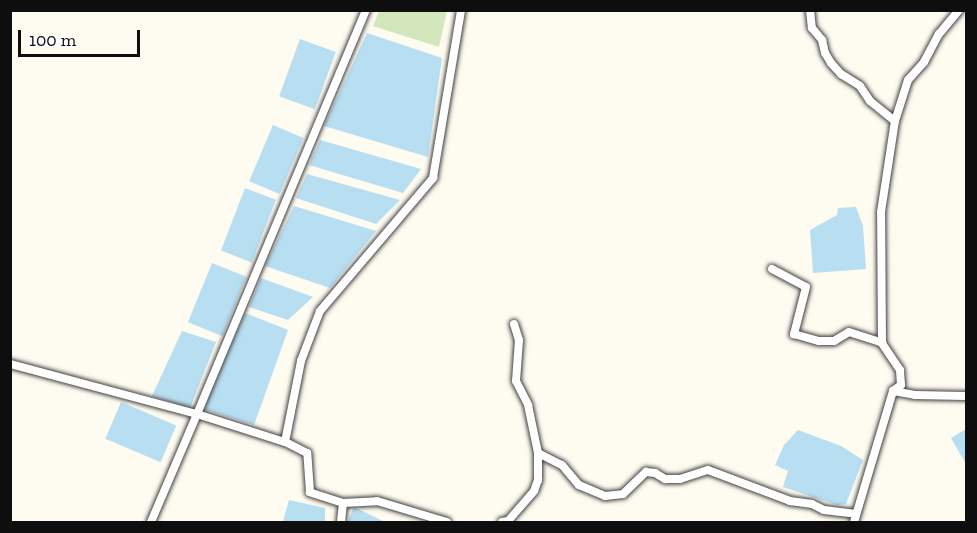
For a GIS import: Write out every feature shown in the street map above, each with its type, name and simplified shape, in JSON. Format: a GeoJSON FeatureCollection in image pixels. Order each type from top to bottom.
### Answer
{"type":"FeatureCollection","features":[{"type":"Feature","properties":{"kind":"street"},"geometry":{"type":"LineString","coordinates":[[151,522],[366,10]]}},
{"type":"Feature","properties":{"kind":"street"},"geometry":{"type":"LineString","coordinates":[[285,442],[301,361],[320,311],[433,178],[461,10]]}},
{"type":"Feature","properties":{"kind":"street"},"geometry":{"type":"LineString","coordinates":[[810,10],[812,28],[822,40],[831,63],[860,86],[870,101],[895,121]]}},
{"type":"Feature","properties":{"kind":"street"},"geometry":{"type":"LineString","coordinates":[[538,453],[562,465],[579,485],[605,496],[622,494],[646,472],[655,473],[665,479],[680,479],[708,470],[790,501],[812,504],[824,510],[855,518],[893,391],[901,385],[900,370],[882,343],[881,212],[895,121],[908,81],[924,62],[939,34],[959,10]]}},
{"type":"Feature","properties":{"kind":"street"},"geometry":{"type":"LineString","coordinates":[[772,269],[806,287],[794,334],[819,341],[834,341],[849,332],[882,343]]}},
{"type":"Feature","properties":{"kind":"street"},"geometry":{"type":"LineString","coordinates":[[502,522],[508,521],[534,491],[538,480],[538,453],[528,405],[516,381],[519,340],[514,324]]}},
{"type":"Feature","properties":{"kind":"street"},"geometry":{"type":"LineString","coordinates":[[10,364],[197,414],[285,442],[307,453],[310,492],[343,503],[377,501],[447,522]]}},
{"type":"Feature","properties":{"kind":"street"},"geometry":{"type":"LineString","coordinates":[[893,391],[915,395],[966,396]]}},
{"type":"Feature","properties":{"kind":"street"},"geometry":{"type":"LineString","coordinates":[[340,522],[343,503]]}},
{"type":"Feature","properties":{"kind":"green space"},"geometry":{"type":"Polygon","coordinates":[[[379,11],[447,11],[439,47],[373,26],[379,11]]]}},
{"type":"Feature","properties":{"kind":"water"},"geometry":{"type":"Polygon","coordinates":[[[367,33],[442,58],[428,157],[324,126],[367,33]]]}},
{"type":"Feature","properties":{"kind":"water"},"geometry":{"type":"Polygon","coordinates":[[[300,39],[336,52],[315,109],[279,96],[300,39]]]}},
{"type":"Feature","properties":{"kind":"water"},"geometry":{"type":"Polygon","coordinates":[[[273,125],[303,138],[280,194],[249,181],[273,125]]]}},
{"type":"Feature","properties":{"kind":"water"},"geometry":{"type":"Polygon","coordinates":[[[320,140],[421,169],[403,193],[309,165],[320,140]]]}},
{"type":"Feature","properties":{"kind":"water"},"geometry":{"type":"Polygon","coordinates":[[[307,174],[400,200],[376,224],[296,198],[307,174]]]}},
{"type":"Feature","properties":{"kind":"water"},"geometry":{"type":"Polygon","coordinates":[[[245,188],[276,200],[252,262],[221,251],[245,188]]]}},
{"type":"Feature","properties":{"kind":"water"},"geometry":{"type":"Polygon","coordinates":[[[294,206],[376,231],[330,288],[265,266],[294,206]]]}},
{"type":"Feature","properties":{"kind":"water"},"geometry":{"type":"Polygon","coordinates":[[[856,207],[863,226],[866,269],[813,273],[810,230],[837,215],[838,208],[856,207]]]}},
{"type":"Feature","properties":{"kind":"water"},"geometry":{"type":"Polygon","coordinates":[[[212,263],[246,277],[222,336],[188,322],[212,263]]]}},
{"type":"Feature","properties":{"kind":"water"},"geometry":{"type":"Polygon","coordinates":[[[261,278],[313,297],[288,320],[249,307],[261,278]]]}},
{"type":"Feature","properties":{"kind":"water"},"geometry":{"type":"Polygon","coordinates":[[[245,313],[288,330],[254,425],[203,409],[245,313]]]}},
{"type":"Feature","properties":{"kind":"water"},"geometry":{"type":"Polygon","coordinates":[[[182,331],[216,342],[190,408],[152,396],[182,331]]]}},
{"type":"Feature","properties":{"kind":"water"},"geometry":{"type":"Polygon","coordinates":[[[121,402],[176,425],[161,462],[105,439],[121,402]]]}},
{"type":"Feature","properties":{"kind":"water"},"geometry":{"type":"Polygon","coordinates":[[[966,429],[966,464],[951,438],[966,429]]]}},
{"type":"Feature","properties":{"kind":"water"},"geometry":{"type":"Polygon","coordinates":[[[798,430],[841,446],[863,460],[846,504],[837,505],[783,487],[788,471],[775,465],[784,445],[798,430]]]}},
{"type":"Feature","properties":{"kind":"water"},"geometry":{"type":"Polygon","coordinates":[[[289,500],[325,508],[325,522],[283,522],[289,500]]]}},
{"type":"Feature","properties":{"kind":"water"},"geometry":{"type":"Polygon","coordinates":[[[354,507],[385,522],[347,522],[354,507]]]}}]}
